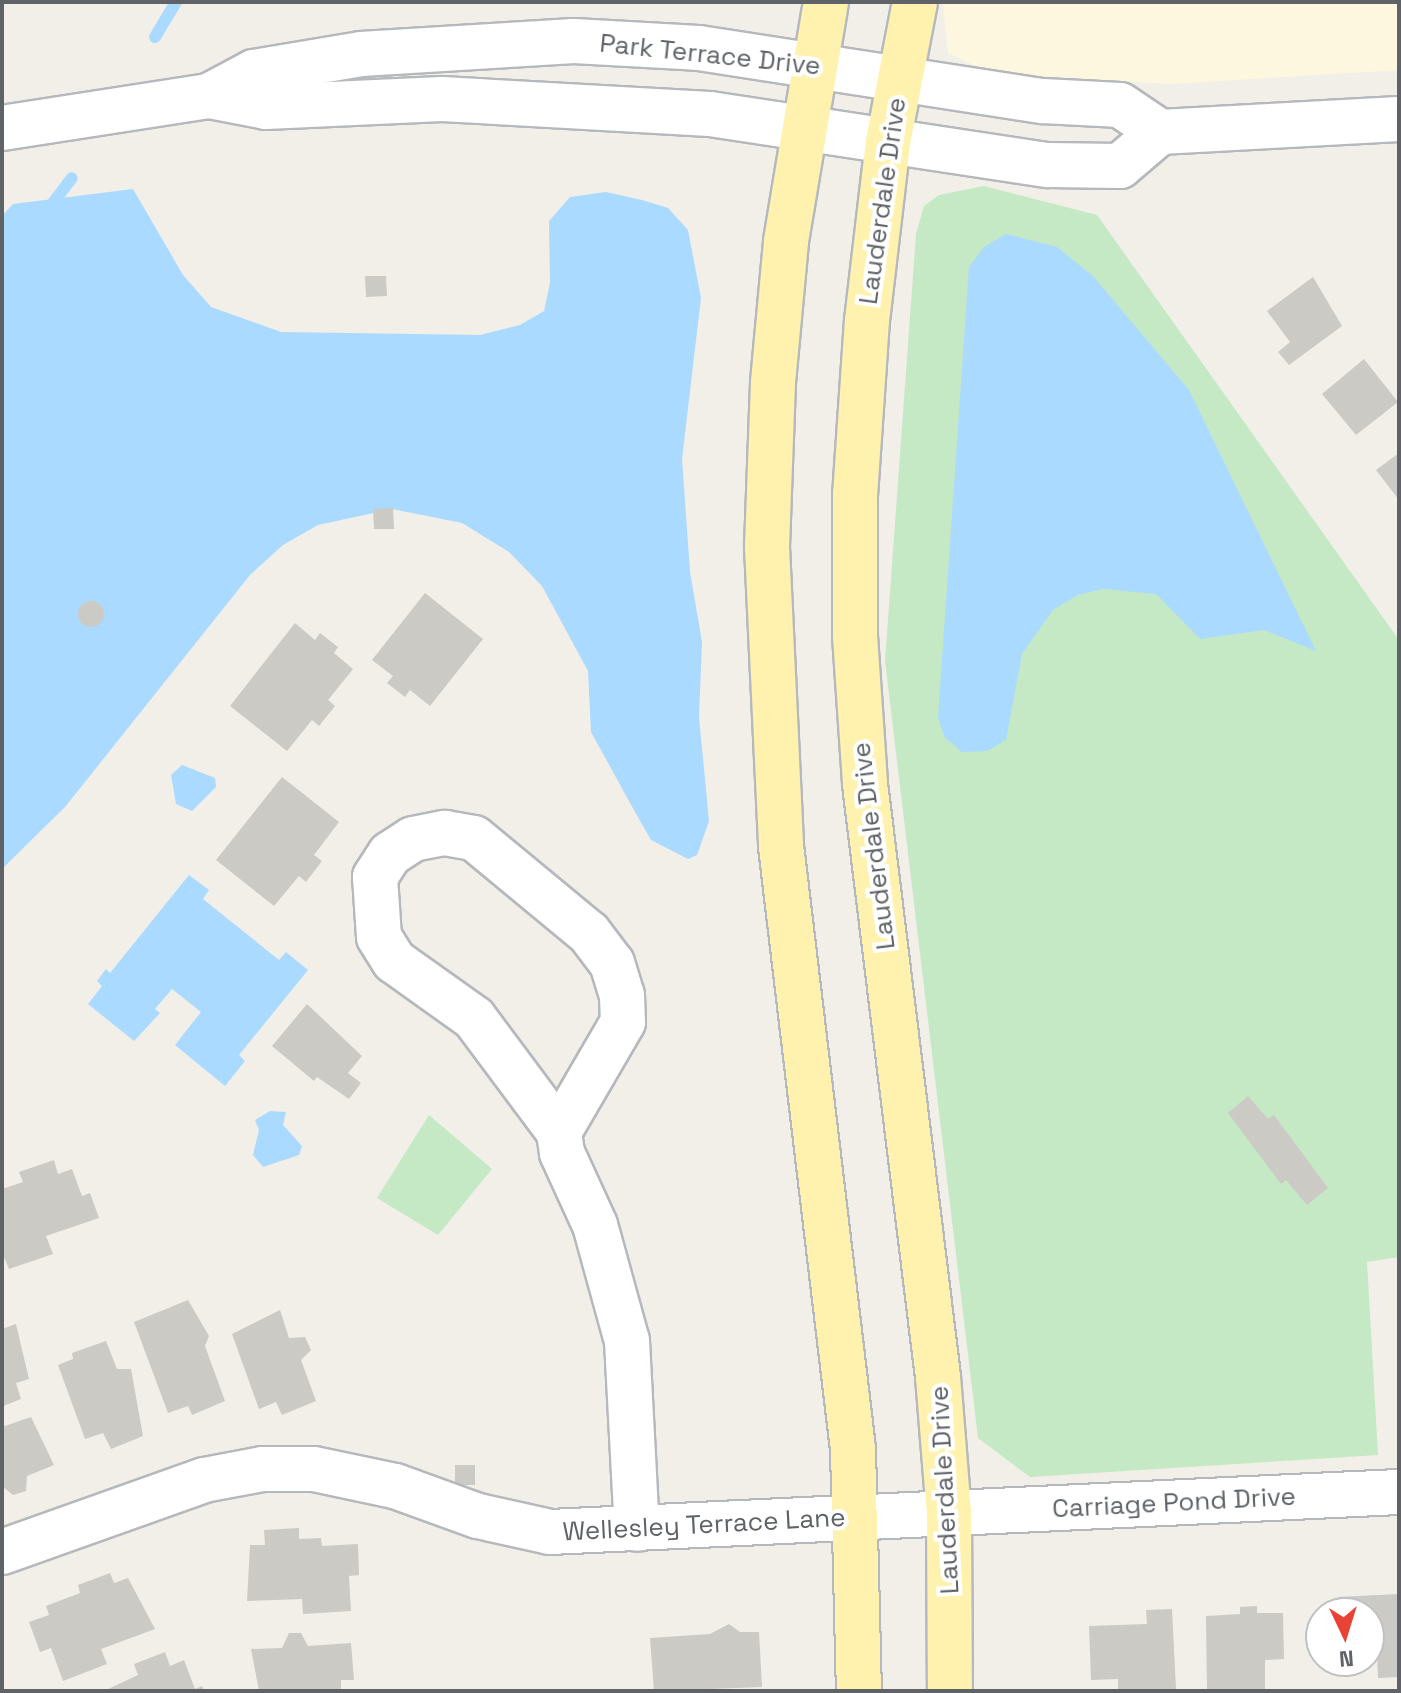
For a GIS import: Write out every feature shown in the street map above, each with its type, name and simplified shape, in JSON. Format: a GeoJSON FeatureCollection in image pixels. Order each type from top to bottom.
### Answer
{"type":"FeatureCollection","features":[{"type":"Feature","properties":{"kind":"main road"},"geometry":{"type":"LineString","coordinates":[[826,2],[786,242],[773,383],[767,547],[770,688],[781,846],[858,1518],[859,1691]]}},
{"type":"Feature","properties":{"kind":"main road","name":"Lauderdale Drive"},"geometry":{"type":"LineString","coordinates":[[915,2],[888,142],[858,424],[855,636],[865,784],[938,1377],[949,1513],[950,1691]]}},
{"type":"Feature","properties":{"kind":"street","name":"Park Terrace Drive"},"geometry":{"type":"LineString","coordinates":[[2,128],[209,96],[254,72],[361,54],[480,43],[574,41],[699,48],[1043,101],[1120,105],[1160,132],[1120,166],[1023,162],[710,114],[442,99],[266,107],[209,96]]}},
{"type":"Feature","properties":{"kind":"street"},"geometry":{"type":"LineString","coordinates":[[1160,132],[1399,119]]}},
{"type":"Feature","properties":{"kind":"street"},"geometry":{"type":"LineString","coordinates":[[559,1132],[623,1022],[622,995],[612,963],[589,933],[474,838],[445,833],[413,839],[390,854],[375,877],[379,937],[394,961],[474,1018],[559,1132],[562,1153],[595,1225],[627,1341],[637,1529]]}},
{"type":"Feature","properties":{"kind":"street","name":"Wellesley Terrace Lane"},"geometry":{"type":"LineString","coordinates":[[2,1552],[204,1480],[262,1469],[314,1469],[395,1486],[478,1516],[550,1532],[949,1513]]}},
{"type":"Feature","properties":{"kind":"street","name":"Carriage Pond Drive"},"geometry":{"type":"LineString","coordinates":[[949,1513],[1399,1492]]}},
{"type":"Feature","properties":{"kind":"shaded area"},"geometry":{"type":"Polygon","coordinates":[[[943,2],[1399,2],[1399,70],[1169,84],[990,73],[948,53],[943,2]]]}},
{"type":"Feature","properties":{"kind":"green space"},"geometry":{"type":"Polygon","coordinates":[[[984,186],[1097,215],[1399,640],[1399,1257],[1367,1262],[1378,1455],[1030,1477],[978,1438],[885,661],[916,234],[924,206],[939,195],[984,186]]]}},
{"type":"Feature","properties":{"kind":"green space"},"geometry":{"type":"Polygon","coordinates":[[[429,1115],[492,1169],[438,1235],[377,1198],[429,1115]]]}},
{"type":"Feature","properties":{"kind":"water"},"geometry":{"type":"Polygon","coordinates":[[[133,189],[183,275],[211,307],[281,332],[480,335],[520,325],[544,311],[550,283],[549,221],[570,197],[606,192],[642,200],[668,208],[688,230],[701,298],[682,459],[690,572],[702,642],[699,717],[709,821],[697,855],[688,859],[651,840],[591,732],[588,671],[542,586],[509,552],[462,523],[392,509],[318,525],[283,545],[250,575],[65,807],[2,869],[2,216],[13,204],[133,189]]]}},
{"type":"Feature","properties":{"kind":"water"},"geometry":{"type":"Polygon","coordinates":[[[1006,234],[1057,247],[1093,276],[1189,390],[1316,651],[1264,630],[1200,639],[1156,594],[1103,589],[1078,595],[1053,610],[1022,654],[1006,740],[987,751],[962,752],[945,738],[938,718],[969,267],[984,247],[1006,234]]]}},
{"type":"Feature","properties":{"kind":"water"},"geometry":{"type":"Polygon","coordinates":[[[182,765],[215,778],[216,787],[192,811],[176,804],[171,775],[182,765]]]}},
{"type":"Feature","properties":{"kind":"water"},"geometry":{"type":"Polygon","coordinates":[[[189,875],[209,890],[203,899],[279,960],[286,952],[308,970],[239,1055],[245,1061],[225,1086],[175,1045],[201,1012],[172,989],[155,1009],[160,1013],[134,1041],[88,1004],[102,986],[97,981],[106,969],[110,973],[189,875]]]}},
{"type":"Feature","properties":{"kind":"water"},"geometry":{"type":"Polygon","coordinates":[[[270,1111],[286,1112],[283,1125],[302,1146],[299,1155],[263,1167],[253,1155],[259,1130],[255,1120],[270,1111]]]}},
{"type":"Feature","properties":{"kind":"building"},"geometry":{"type":"Polygon","coordinates":[[[365,276],[386,276],[387,296],[366,297],[365,276]]]}},
{"type":"Feature","properties":{"kind":"building"},"geometry":{"type":"Polygon","coordinates":[[[1313,277],[1342,326],[1289,365],[1278,352],[1290,342],[1267,311],[1313,277]]]}},
{"type":"Feature","properties":{"kind":"building"},"geometry":{"type":"Polygon","coordinates":[[[1364,359],[1398,402],[1356,435],[1322,394],[1364,359]]]}},
{"type":"Feature","properties":{"kind":"building"},"geometry":{"type":"Polygon","coordinates":[[[1399,453],[1399,500],[1376,470],[1399,453]]]}},
{"type":"Feature","properties":{"kind":"building"},"geometry":{"type":"Polygon","coordinates":[[[393,508],[394,529],[374,529],[373,509],[393,508]]]}},
{"type":"Feature","properties":{"kind":"building"},"geometry":{"type":"Polygon","coordinates":[[[425,593],[483,639],[430,706],[410,690],[405,697],[387,683],[393,676],[372,660],[425,593]]]}},
{"type":"Feature","properties":{"kind":"building"},"geometry":{"type":"Polygon","coordinates":[[[91,601],[100,605],[104,614],[100,623],[91,627],[82,623],[78,614],[82,605],[91,601]]]}},
{"type":"Feature","properties":{"kind":"building"},"geometry":{"type":"Polygon","coordinates":[[[295,623],[315,640],[320,633],[338,647],[334,653],[353,669],[328,700],[335,706],[319,726],[312,720],[287,751],[230,706],[295,623]]]}},
{"type":"Feature","properties":{"kind":"building"},"geometry":{"type":"Polygon","coordinates":[[[282,777],[339,822],[314,855],[322,861],[306,882],[299,876],[274,906],[216,860],[282,777]]]}},
{"type":"Feature","properties":{"kind":"building"},"geometry":{"type":"Polygon","coordinates":[[[307,1004],[362,1056],[348,1073],[361,1083],[349,1099],[317,1077],[314,1081],[272,1046],[307,1004]]]}},
{"type":"Feature","properties":{"kind":"building"},"geometry":{"type":"Polygon","coordinates":[[[1248,1096],[1268,1119],[1274,1115],[1328,1188],[1307,1205],[1286,1180],[1281,1184],[1228,1113],[1248,1096]]]}},
{"type":"Feature","properties":{"kind":"building"},"geometry":{"type":"Polygon","coordinates":[[[54,1160],[58,1174],[72,1169],[82,1196],[90,1193],[99,1218],[46,1236],[53,1254],[9,1269],[2,1252],[2,1189],[23,1182],[19,1172],[54,1160]]]}},
{"type":"Feature","properties":{"kind":"building"},"geometry":{"type":"Polygon","coordinates":[[[188,1300],[209,1336],[205,1346],[225,1401],[192,1415],[188,1406],[168,1413],[134,1322],[188,1300]]]}},
{"type":"Feature","properties":{"kind":"building"},"geometry":{"type":"Polygon","coordinates":[[[280,1310],[289,1338],[305,1337],[311,1350],[301,1360],[316,1401],[282,1415],[276,1402],[259,1409],[232,1334],[280,1310]]]}},
{"type":"Feature","properties":{"kind":"building"},"geometry":{"type":"Polygon","coordinates":[[[16,1324],[29,1379],[16,1383],[21,1399],[3,1406],[2,1329],[16,1324]]]}},
{"type":"Feature","properties":{"kind":"building"},"geometry":{"type":"Polygon","coordinates":[[[106,1341],[117,1369],[131,1369],[143,1436],[111,1449],[103,1433],[85,1439],[58,1365],[73,1359],[72,1353],[106,1341]]]}},
{"type":"Feature","properties":{"kind":"building"},"geometry":{"type":"Polygon","coordinates":[[[31,1417],[54,1465],[27,1476],[26,1491],[13,1495],[2,1486],[2,1427],[31,1417]]]}},
{"type":"Feature","properties":{"kind":"building"},"geometry":{"type":"Polygon","coordinates":[[[455,1465],[475,1465],[475,1485],[455,1485],[455,1465]]]}},
{"type":"Feature","properties":{"kind":"building"},"geometry":{"type":"Polygon","coordinates":[[[299,1528],[299,1539],[321,1538],[322,1546],[358,1544],[359,1575],[349,1576],[351,1611],[303,1614],[302,1599],[247,1601],[250,1545],[265,1545],[264,1530],[299,1528]]]}},
{"type":"Feature","properties":{"kind":"building"},"geometry":{"type":"Polygon","coordinates":[[[110,1573],[114,1583],[128,1578],[155,1629],[101,1649],[107,1664],[63,1681],[51,1648],[40,1652],[29,1622],[49,1615],[46,1606],[80,1593],[78,1585],[110,1573]]]}},
{"type":"Feature","properties":{"kind":"building"},"geometry":{"type":"Polygon","coordinates":[[[1399,1594],[1399,1677],[1378,1678],[1385,1677],[1385,1597],[1338,1597],[1399,1594]]]}},
{"type":"Feature","properties":{"kind":"building"},"geometry":{"type":"Polygon","coordinates":[[[1257,1606],[1257,1613],[1283,1613],[1284,1659],[1265,1660],[1265,1689],[1207,1690],[1206,1616],[1240,1614],[1240,1607],[1257,1606]]]}},
{"type":"Feature","properties":{"kind":"building"},"geometry":{"type":"Polygon","coordinates":[[[1172,1609],[1176,1689],[1118,1691],[1118,1679],[1091,1680],[1089,1626],[1147,1624],[1146,1610],[1172,1609]]]}},
{"type":"Feature","properties":{"kind":"building"},"geometry":{"type":"Polygon","coordinates":[[[729,1624],[740,1632],[759,1632],[762,1687],[654,1691],[650,1638],[710,1634],[729,1624]]]}},
{"type":"Feature","properties":{"kind":"building"},"geometry":{"type":"Polygon","coordinates":[[[289,1633],[301,1633],[308,1646],[351,1643],[354,1680],[341,1680],[341,1691],[259,1691],[251,1649],[282,1648],[289,1633]]]}},
{"type":"Feature","properties":{"kind":"building"},"geometry":{"type":"Polygon","coordinates":[[[165,1652],[170,1666],[184,1660],[195,1689],[202,1686],[204,1691],[104,1691],[138,1675],[134,1664],[165,1652]]]}},
{"type":"Feature","properties":{"kind":"waterway"},"geometry":{"type":"LineString","coordinates":[[155,37],[176,2]]}},
{"type":"Feature","properties":{"kind":"waterway"},"geometry":{"type":"LineString","coordinates":[[50,207],[72,178]]}}]}
